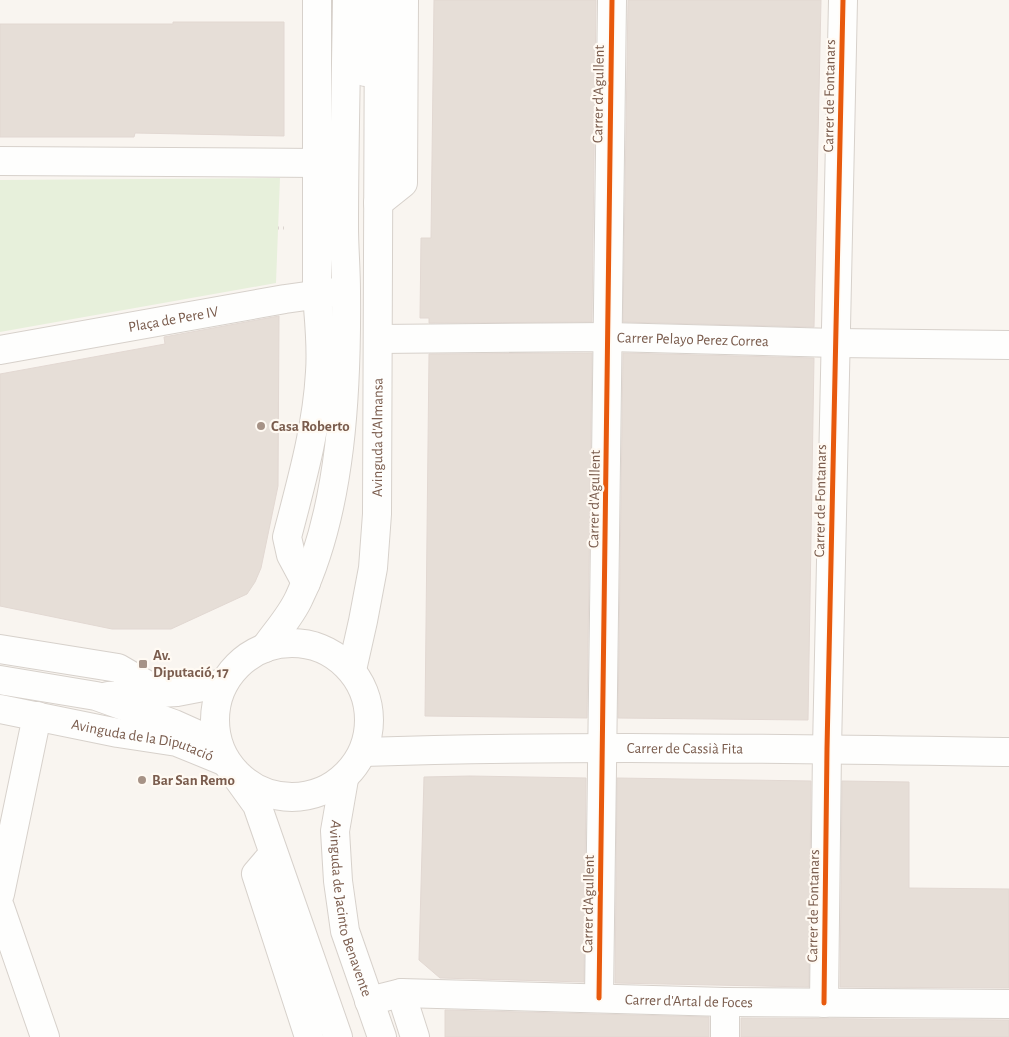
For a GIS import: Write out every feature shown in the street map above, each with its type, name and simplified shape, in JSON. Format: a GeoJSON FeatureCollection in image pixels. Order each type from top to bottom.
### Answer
{"type":"FeatureCollection","features":[{"type":"Feature","properties":{"kind":"street"},"geometry":{"type":"LineString","coordinates":[[306,583],[291,555],[287,537],[315,419],[320,371],[317,295],[317,0]]}},
{"type":"Feature","properties":{"kind":"street"},"geometry":{"type":"LineString","coordinates":[[265,648],[299,600],[317,554],[326,518],[341,433],[344,398],[346,290],[344,228],[347,0]]}},
{"type":"Feature","properties":{"kind":"street"},"geometry":{"type":"LineString","coordinates":[[353,0],[365,12],[365,144],[377,176]]}},
{"type":"Feature","properties":{"kind":"street","name":"Avinguda d'Almansa"},"geometry":{"type":"LineString","coordinates":[[352,670],[373,568],[377,514],[379,0]]}},
{"type":"Feature","properties":{"kind":"street"},"geometry":{"type":"LineString","coordinates":[[378,203],[403,183],[404,0]]}},
{"type":"Feature","properties":{"kind":"street","name":"Carrer d'Agullent"},"geometry":{"type":"LineString","coordinates":[[599,998],[612,0]]}},
{"type":"Feature","properties":{"kind":"street","name":"Carrer de Fontanars"},"geometry":{"type":"LineString","coordinates":[[824,1003],[827,749],[843,0]]}},
{"type":"Feature","properties":{"kind":"street"},"geometry":{"type":"LineString","coordinates":[[0,161],[318,163]]}},
{"type":"Feature","properties":{"kind":"street"},"geometry":{"type":"LineString","coordinates":[[320,337],[346,290]]}},
{"type":"Feature","properties":{"kind":"street","name":"Plaça de Pere IV"},"geometry":{"type":"LineString","coordinates":[[0,350],[285,299],[346,290]]}},
{"type":"Feature","properties":{"kind":"street","name":"Carrer Pelayo Perez Correa"},"geometry":{"type":"LineString","coordinates":[[378,339],[609,337],[1009,345]]}},
{"type":"Feature","properties":{"kind":"street"},"geometry":{"type":"LineString","coordinates":[[226,762],[244,782],[268,795],[294,798],[320,793],[344,779],[363,752],[369,731],[369,710],[363,688],[352,670],[333,654],[311,645],[288,642],[265,648],[248,656],[234,668],[224,683],[216,702],[214,723],[217,743],[226,762],[257,805],[338,1037]]}},
{"type":"Feature","properties":{"kind":"street"},"geometry":{"type":"LineString","coordinates":[[0,649],[118,668],[161,693]]}},
{"type":"Feature","properties":{"kind":"street","name":"Avinguda de la Diputació"},"geometry":{"type":"LineString","coordinates":[[0,680],[96,696],[174,724],[203,737],[226,762]]}},
{"type":"Feature","properties":{"kind":"street","name":"Avinguda de la Diputació"},"geometry":{"type":"LineString","coordinates":[[96,696],[177,692],[224,683]]}},
{"type":"Feature","properties":{"kind":"street","name":"Avinguda de la Diputació"},"geometry":{"type":"LineString","coordinates":[[0,709],[118,733],[177,742],[226,762]]}},
{"type":"Feature","properties":{"kind":"street"},"geometry":{"type":"LineString","coordinates":[[0,894],[37,716]]}},
{"type":"Feature","properties":{"kind":"street","name":"Carrer de Cassià Fita"},"geometry":{"type":"LineString","coordinates":[[363,752],[602,749],[827,749],[1009,752]]}},
{"type":"Feature","properties":{"kind":"street","name":"Avinguda de Jacinto Benavente"},"geometry":{"type":"LineString","coordinates":[[344,779],[335,831],[338,881],[345,931],[382,1037]]}},
{"type":"Feature","properties":{"kind":"street"},"geometry":{"type":"LineString","coordinates":[[273,854],[256,874],[309,1037]]}},
{"type":"Feature","properties":{"kind":"street"},"geometry":{"type":"LineString","coordinates":[[0,907],[45,1037]]}},
{"type":"Feature","properties":{"kind":"street","name":"Carrer d'Artal de Foces"},"geometry":{"type":"LineString","coordinates":[[369,1001],[401,993],[726,1002],[1009,1004]]}},
{"type":"Feature","properties":{"kind":"street","name":"Avinguda de Jacinto Benavente"},"geometry":{"type":"LineString","coordinates":[[401,993],[415,1037]]}},
{"type":"Feature","properties":{"kind":"street"},"geometry":{"type":"LineString","coordinates":[[725,1037],[726,1002]]}},
{"type":"Feature","properties":{"kind":"green space"},"geometry":{"type":"Polygon","coordinates":[[[280,178],[276,283],[0,332],[0,180],[280,178]]]}},
{"type":"Feature","properties":{"kind":"building"},"geometry":{"type":"Polygon","coordinates":[[[434,0],[596,0],[592,322],[429,323],[429,318],[420,318],[421,238],[431,238],[434,0]]]}},
{"type":"Feature","properties":{"kind":"building"},"geometry":{"type":"Polygon","coordinates":[[[628,0],[821,0],[814,327],[623,322],[628,0]]]}},
{"type":"Feature","properties":{"kind":"building"},"geometry":{"type":"Polygon","coordinates":[[[173,22],[284,22],[284,136],[135,133],[134,137],[0,137],[0,24],[173,24],[173,22]]]}},
{"type":"Feature","properties":{"kind":"building"},"geometry":{"type":"Polygon","coordinates":[[[279,316],[278,486],[261,568],[247,594],[171,629],[112,629],[0,606],[0,374],[165,344],[164,337],[279,316]]]}},
{"type":"Feature","properties":{"kind":"building"},"geometry":{"type":"Polygon","coordinates":[[[592,353],[587,718],[425,716],[429,354],[592,353]]]}},
{"type":"Feature","properties":{"kind":"building"},"geometry":{"type":"Polygon","coordinates":[[[623,353],[814,358],[808,720],[618,718],[623,353]]]}},
{"type":"Feature","properties":{"kind":"building"},"geometry":{"type":"Polygon","coordinates":[[[424,777],[586,778],[584,982],[440,978],[419,960],[424,777]]]}},
{"type":"Feature","properties":{"kind":"building"},"geometry":{"type":"Polygon","coordinates":[[[617,778],[811,781],[809,987],[615,983],[617,778]]]}},
{"type":"Feature","properties":{"kind":"building"},"geometry":{"type":"Polygon","coordinates":[[[842,781],[909,782],[909,888],[1009,889],[1009,988],[840,987],[842,781]]]}},
{"type":"Feature","properties":{"kind":"building"},"geometry":{"type":"Polygon","coordinates":[[[445,1010],[709,1017],[709,1037],[445,1037],[445,1010]]]}},
{"type":"Feature","properties":{"kind":"building"},"geometry":{"type":"Polygon","coordinates":[[[741,1018],[1009,1020],[1009,1037],[741,1037],[741,1018]]]}},
{"type":"Feature","properties":{"kind":"cycle path"},"geometry":{"type":"LineString","coordinates":[[599,998],[612,0]]}},
{"type":"Feature","properties":{"kind":"cycle path"},"geometry":{"type":"LineString","coordinates":[[824,1003],[827,749],[843,0]]}},
{"type":"Feature","properties":{"kind":"place","name":"Casa Roberto"},"geometry":{"type":"Point","coordinates":[261,426]}},
{"type":"Feature","properties":{"kind":"place","name":"Av. Diputació, 17"},"geometry":{"type":"Point","coordinates":[143,664]}},
{"type":"Feature","properties":{"kind":"place","name":"Bar San Remo"},"geometry":{"type":"Point","coordinates":[142,780]}}]}
